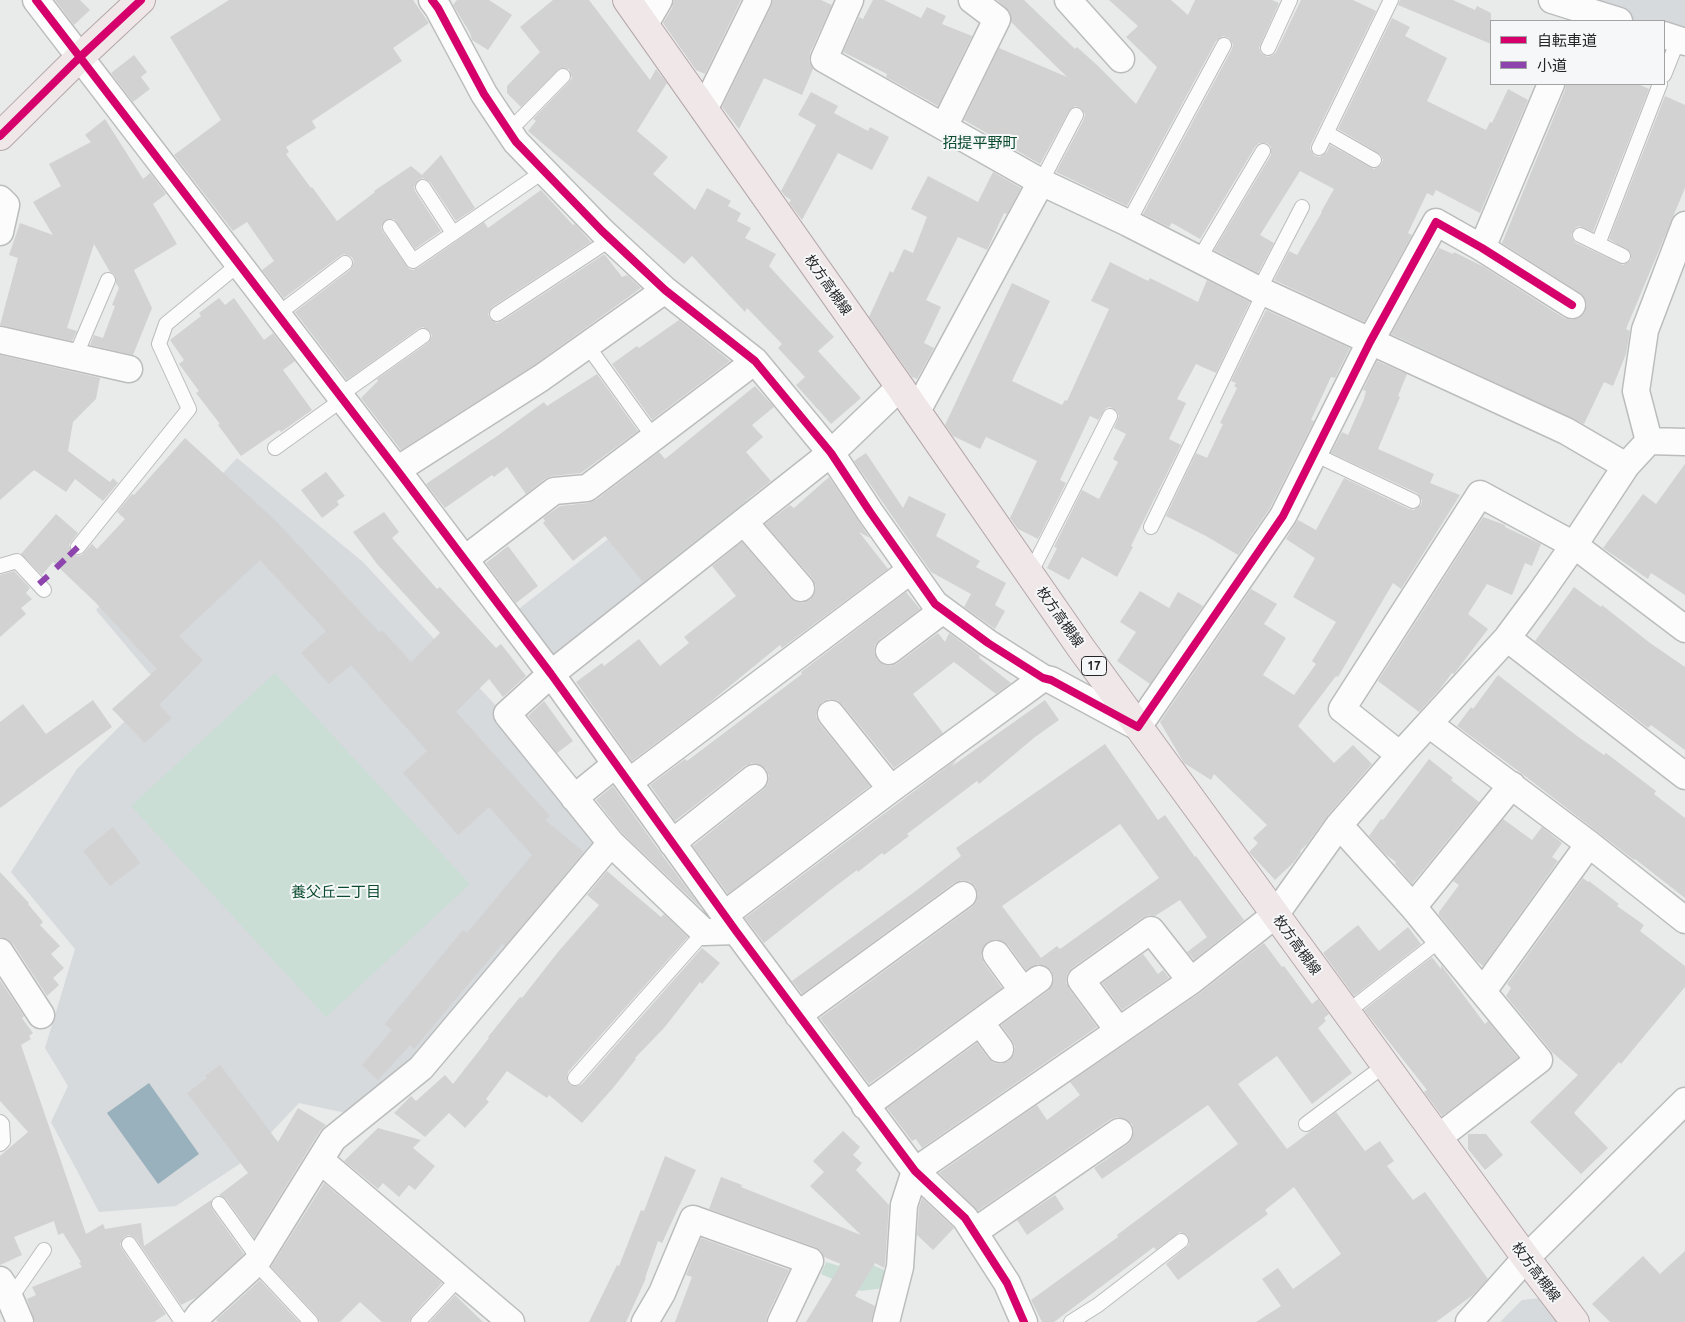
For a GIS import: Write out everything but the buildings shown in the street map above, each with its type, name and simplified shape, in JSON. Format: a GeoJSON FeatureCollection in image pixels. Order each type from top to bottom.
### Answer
{"type":"FeatureCollection","features":[{"type":"Feature","properties":{"kind":"main road"},"geometry":{"type":"LineString","coordinates":[[0,136],[141,0]]}},
{"type":"Feature","properties":{"kind":"main road","name":"枚方高槻線"},"geometry":{"type":"LineString","coordinates":[[627,0],[1138,727],[1526,1258],[1575,1322]]}},
{"type":"Feature","properties":{"kind":"street"},"geometry":{"type":"LineString","coordinates":[[36,0],[465,559],[551,674],[730,923],[865,1106],[915,1171],[965,1218],[1007,1283],[1024,1322]]}},
{"type":"Feature","properties":{"kind":"street"},"geometry":{"type":"LineString","coordinates":[[432,0],[484,94],[516,142],[611,240],[665,290],[755,360],[831,453],[935,604],[988,643],[1043,678],[1051,680],[1138,727],[1283,516],[1370,342],[1436,222],[1482,248],[1572,305]]}},
{"type":"Feature","properties":{"kind":"street"},"geometry":{"type":"LineString","coordinates":[[645,24],[659,0]]}},
{"type":"Feature","properties":{"kind":"street"},"geometry":{"type":"LineString","coordinates":[[704,110],[758,0]]}},
{"type":"Feature","properties":{"kind":"street"},"geometry":{"type":"LineString","coordinates":[[850,0],[824,60],[1041,182],[1128,223],[1262,291],[1566,431],[1626,466]]}},
{"type":"Feature","properties":{"kind":"street"},"geometry":{"type":"LineString","coordinates":[[944,127],[997,20],[972,0]]}},
{"type":"Feature","properties":{"kind":"street"},"geometry":{"type":"LineString","coordinates":[[1068,0],[1121,59]]}},
{"type":"Feature","properties":{"kind":"street"},"geometry":{"type":"LineString","coordinates":[[1552,0],[1579,15],[1612,20]]}},
{"type":"Feature","properties":{"kind":"street"},"geometry":{"type":"LineString","coordinates":[[1482,248],[1550,85]]}},
{"type":"Feature","properties":{"kind":"street"},"geometry":{"type":"LineString","coordinates":[[917,411],[1041,182]]}},
{"type":"Feature","properties":{"kind":"street"},"geometry":{"type":"LineString","coordinates":[[0,199],[6,205],[0,232]]}},
{"type":"Feature","properties":{"kind":"street"},"geometry":{"type":"LineString","coordinates":[[1649,441],[1636,391],[1645,330],[1685,225]]}},
{"type":"Feature","properties":{"kind":"street"},"geometry":{"type":"LineString","coordinates":[[397,470],[541,378],[665,290]]}},
{"type":"Feature","properties":{"kind":"street"},"geometry":{"type":"LineString","coordinates":[[0,340],[129,369]]}},
{"type":"Feature","properties":{"kind":"street"},"geometry":{"type":"LineString","coordinates":[[465,559],[554,491],[587,488],[755,360]]}},
{"type":"Feature","properties":{"kind":"street"},"geometry":{"type":"LineString","coordinates":[[900,387],[831,453],[551,674],[507,714],[611,843],[704,932],[730,923],[891,789],[1043,678]]}},
{"type":"Feature","properties":{"kind":"street"},"geometry":{"type":"LineString","coordinates":[[886,1322],[900,1267],[904,1205],[915,1171],[1191,980],[1275,916],[1339,825],[1507,638],[1574,545],[1626,466],[1649,441],[1685,442]]}},
{"type":"Feature","properties":{"kind":"street"},"geometry":{"type":"LineString","coordinates":[[1400,756],[1342,709],[1480,494],[1574,545],[1685,629]]}},
{"type":"Feature","properties":{"kind":"street"},"geometry":{"type":"LineString","coordinates":[[744,522],[801,588]]}},
{"type":"Feature","properties":{"kind":"street"},"geometry":{"type":"LineString","coordinates":[[574,798],[622,773],[911,570]]}},
{"type":"Feature","properties":{"kind":"street"},"geometry":{"type":"LineString","coordinates":[[889,651],[943,610]]}},
{"type":"Feature","properties":{"kind":"street"},"geometry":{"type":"LineString","coordinates":[[1507,638],[1685,776]]}},
{"type":"Feature","properties":{"kind":"street"},"geometry":{"type":"LineString","coordinates":[[831,714],[891,789]]}},
{"type":"Feature","properties":{"kind":"street"},"geometry":{"type":"LineString","coordinates":[[1429,724],[1512,785],[1685,920]]}},
{"type":"Feature","properties":{"kind":"street"},"geometry":{"type":"LineString","coordinates":[[672,843],[754,778]]}},
{"type":"Feature","properties":{"kind":"street"},"geometry":{"type":"LineString","coordinates":[[1414,907],[1512,785]]}},
{"type":"Feature","properties":{"kind":"street"},"geometry":{"type":"LineString","coordinates":[[1339,825],[1414,907],[1539,1060],[1439,1137]]}},
{"type":"Feature","properties":{"kind":"street"},"geometry":{"type":"LineString","coordinates":[[198,1319],[257,1261],[333,1139],[421,1068],[611,843]]}},
{"type":"Feature","properties":{"kind":"street"},"geometry":{"type":"LineString","coordinates":[[1483,991],[1589,844]]}},
{"type":"Feature","properties":{"kind":"street"},"geometry":{"type":"LineString","coordinates":[[798,1015],[963,895]]}},
{"type":"Feature","properties":{"kind":"street"},"geometry":{"type":"LineString","coordinates":[[1118,1030],[1081,980],[1151,930],[1191,980]]}},
{"type":"Feature","properties":{"kind":"street"},"geometry":{"type":"LineString","coordinates":[[0,952],[40,1014]]}},
{"type":"Feature","properties":{"kind":"street"},"geometry":{"type":"LineString","coordinates":[[865,1106],[1031,985],[996,954]]}},
{"type":"Feature","properties":{"kind":"street"},"geometry":{"type":"LineString","coordinates":[[980,1022],[1000,1049]]}},
{"type":"Feature","properties":{"kind":"street"},"geometry":{"type":"LineString","coordinates":[[1472,1321],[1526,1258],[1685,1101]]}},
{"type":"Feature","properties":{"kind":"street"},"geometry":{"type":"LineString","coordinates":[[974,1232],[1119,1132]]}},
{"type":"Feature","properties":{"kind":"street"},"geometry":{"type":"LineString","coordinates":[[320,1160],[510,1322]]}},
{"type":"Feature","properties":{"kind":"street"},"geometry":{"type":"LineString","coordinates":[[645,1322],[662,1293],[693,1219],[810,1261],[781,1322]]}},
{"type":"Feature","properties":{"kind":"street"},"geometry":{"type":"LineString","coordinates":[[5,1289],[20,1322]]}},
{"type":"Feature","properties":{"kind":"lane"},"geometry":{"type":"LineString","coordinates":[[1268,48],[1290,0]]}},
{"type":"Feature","properties":{"kind":"lane"},"geometry":{"type":"LineString","coordinates":[[1319,148],[1391,0]]}},
{"type":"Feature","properties":{"kind":"lane"},"geometry":{"type":"LineString","coordinates":[[1665,72],[1675,39]]}},
{"type":"Feature","properties":{"kind":"lane"},"geometry":{"type":"LineString","coordinates":[[1128,223],[1224,45]]}},
{"type":"Feature","properties":{"kind":"lane"},"geometry":{"type":"LineString","coordinates":[[509,131],[563,76]]}},
{"type":"Feature","properties":{"kind":"lane"},"geometry":{"type":"LineString","coordinates":[[1598,244],[1660,85]]}},
{"type":"Feature","properties":{"kind":"lane"},"geometry":{"type":"LineString","coordinates":[[1041,182],[1076,116]]}},
{"type":"Feature","properties":{"kind":"lane"},"geometry":{"type":"LineString","coordinates":[[1327,133],[1374,160]]}},
{"type":"Feature","properties":{"kind":"lane"},"geometry":{"type":"LineString","coordinates":[[1198,259],[1263,151]]}},
{"type":"Feature","properties":{"kind":"lane"},"geometry":{"type":"LineString","coordinates":[[390,227],[413,261],[544,171]]}},
{"type":"Feature","properties":{"kind":"lane"},"geometry":{"type":"LineString","coordinates":[[423,187],[454,233]]}},
{"type":"Feature","properties":{"kind":"lane"},"geometry":{"type":"LineString","coordinates":[[1151,527],[1302,206]]}},
{"type":"Feature","properties":{"kind":"lane"},"geometry":{"type":"LineString","coordinates":[[1580,235],[1623,256]]}},
{"type":"Feature","properties":{"kind":"lane"},"geometry":{"type":"LineString","coordinates":[[497,314],[611,240]]}},
{"type":"Feature","properties":{"kind":"lane"},"geometry":{"type":"LineString","coordinates":[[278,314],[345,263]]}},
{"type":"Feature","properties":{"kind":"lane"},"geometry":{"type":"LineString","coordinates":[[78,546],[189,409],[159,344],[166,324],[239,264]]}},
{"type":"Feature","properties":{"kind":"lane"},"geometry":{"type":"LineString","coordinates":[[76,357],[108,280]]}},
{"type":"Feature","properties":{"kind":"lane"},"geometry":{"type":"LineString","coordinates":[[276,448],[423,336]]}},
{"type":"Feature","properties":{"kind":"lane"},"geometry":{"type":"LineString","coordinates":[[587,345],[654,438]]}},
{"type":"Feature","properties":{"kind":"lane"},"geometry":{"type":"LineString","coordinates":[[1030,574],[1110,416]]}},
{"type":"Feature","properties":{"kind":"lane"},"geometry":{"type":"LineString","coordinates":[[1314,454],[1413,501]]}},
{"type":"Feature","properties":{"kind":"lane"},"geometry":{"type":"LineString","coordinates":[[0,566],[17,561],[44,590]]}},
{"type":"Feature","properties":{"kind":"lane"},"geometry":{"type":"LineString","coordinates":[[576,1078],[704,932]]}},
{"type":"Feature","properties":{"kind":"lane"},"geometry":{"type":"LineString","coordinates":[[1346,1012],[1440,940]]}},
{"type":"Feature","properties":{"kind":"lane"},"geometry":{"type":"LineString","coordinates":[[1306,1124],[1385,1066]]}},
{"type":"Feature","properties":{"kind":"lane"},"geometry":{"type":"LineString","coordinates":[[0,1122],[2,1124],[3,1141],[0,1144]]}},
{"type":"Feature","properties":{"kind":"lane"},"geometry":{"type":"LineString","coordinates":[[220,1204],[257,1261],[311,1322]]}},
{"type":"Feature","properties":{"kind":"lane"},"geometry":{"type":"LineString","coordinates":[[1071,1322],[1098,1305],[1181,1241]]}},
{"type":"Feature","properties":{"kind":"lane"},"geometry":{"type":"LineString","coordinates":[[129,1244],[198,1319]]}},
{"type":"Feature","properties":{"kind":"lane"},"geometry":{"type":"LineString","coordinates":[[5,1289],[44,1250]]}},
{"type":"Feature","properties":{"kind":"lane"},"geometry":{"type":"LineString","coordinates":[[418,1322],[459,1278]]}},
{"type":"Feature","properties":{"kind":"shaded area"},"geometry":{"type":"Polygon","coordinates":[[[1552,0],[1685,0],[1685,42],[1665,35],[1665,20],[1616,20],[1552,0]]]}},
{"type":"Feature","properties":{"kind":"shaded area"},"geometry":{"type":"Polygon","coordinates":[[[237,458],[363,562],[498,708],[602,844],[411,1065],[346,1113],[299,1103],[244,1161],[176,1206],[99,1212],[51,1122],[68,1086],[45,1048],[75,949],[11,872],[77,769],[160,686],[96,610],[237,458]]]}},
{"type":"Feature","properties":{"kind":"shaded area"},"geometry":{"type":"Polygon","coordinates":[[[712,458],[752,509],[563,657],[546,659],[511,615],[712,458]]]}},
{"type":"Feature","properties":{"kind":"shaded area"},"geometry":{"type":"Polygon","coordinates":[[[1540,1298],[1557,1322],[1500,1322],[1522,1300],[1540,1298]]]}},
{"type":"Feature","properties":{"kind":"green space"},"geometry":{"type":"Polygon","coordinates":[[[275,673],[470,884],[326,1017],[131,806],[275,673]]]}},
{"type":"Feature","properties":{"kind":"green space"},"geometry":{"type":"Polygon","coordinates":[[[847,1249],[864,1261],[884,1270],[884,1288],[861,1291],[821,1274],[826,1262],[839,1266],[847,1249]]]}},
{"type":"Feature","properties":{"kind":"water"},"geometry":{"type":"Polygon","coordinates":[[[149,1083],[199,1154],[158,1184],[107,1113],[149,1083]]]}},
{"type":"Feature","properties":{"kind":"marked path"},"geometry":{"type":"LineString","coordinates":[[56,568],[78,547]]}},
{"type":"Feature","properties":{"kind":"marked path"},"geometry":{"type":"LineString","coordinates":[[39,584],[48,576]]}},
{"type":"Feature","properties":{"kind":"cycle path"},"geometry":{"type":"LineString","coordinates":[[36,0],[551,674],[736,931],[915,1171],[965,1218],[1007,1283],[1024,1322]]}},
{"type":"Feature","properties":{"kind":"cycle path"},"geometry":{"type":"LineString","coordinates":[[0,136],[141,0]]}},
{"type":"Feature","properties":{"kind":"cycle path"},"geometry":{"type":"LineString","coordinates":[[432,0],[484,94],[516,142],[602,231],[665,290],[755,361],[831,453],[935,604],[988,643],[1043,678],[1051,680],[1138,727],[1283,516],[1370,342],[1436,222],[1482,248],[1572,305]]}},
{"type":"Feature","properties":{"kind":"district","name":"招提平野町"},"geometry":{"type":"Point","coordinates":[980,143]}},
{"type":"Feature","properties":{"kind":"district","name":"養父丘二丁目"},"geometry":{"type":"Point","coordinates":[336,892]}}]}
